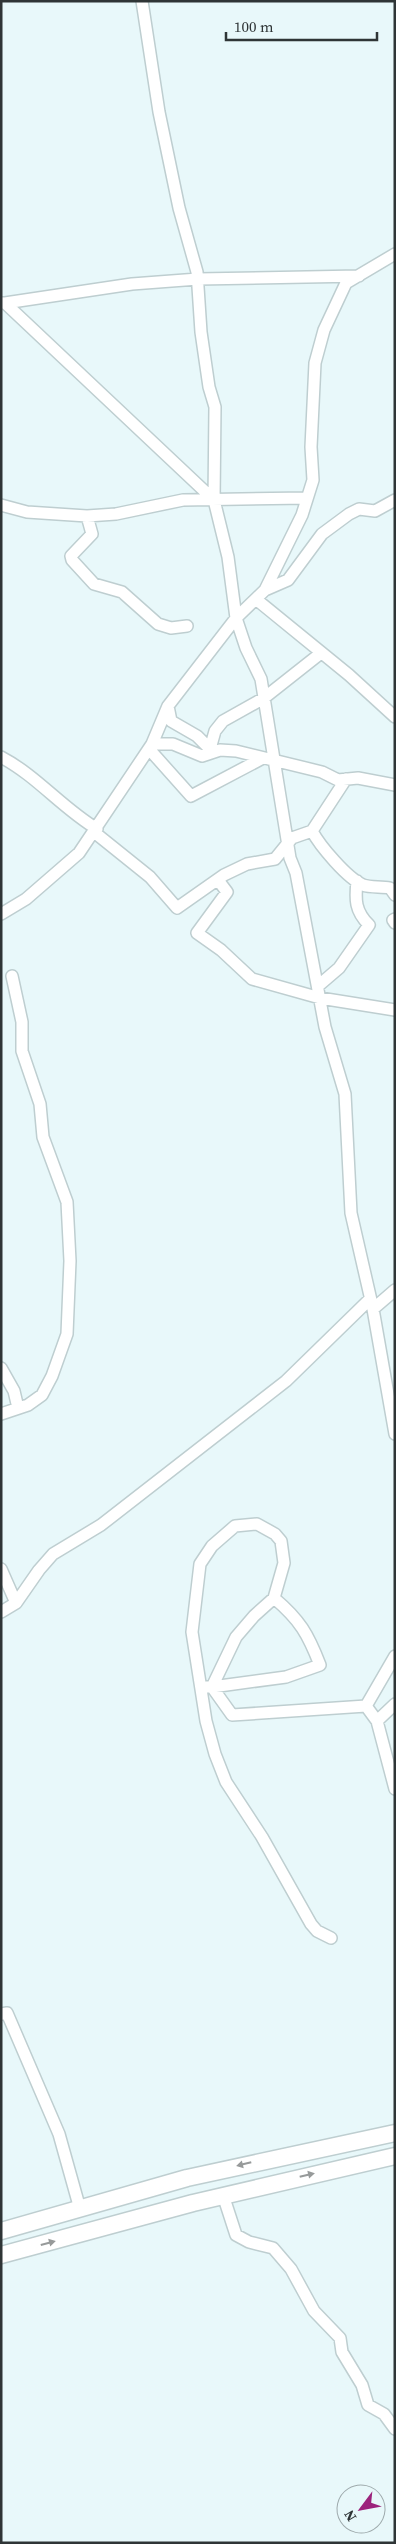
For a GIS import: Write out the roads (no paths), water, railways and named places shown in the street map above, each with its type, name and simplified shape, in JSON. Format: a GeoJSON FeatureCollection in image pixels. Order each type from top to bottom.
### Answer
{"type":"FeatureCollection","features":[{"type":"Feature","properties":{"kind":"highway"},"geometry":{"type":"LineString","coordinates":[[1,2231],[186,2178],[395,2132]]}},
{"type":"Feature","properties":{"kind":"highway"},"geometry":{"type":"LineString","coordinates":[[1,2255],[223,2195],[395,2156]]}},
{"type":"Feature","properties":{"kind":"highway"},"geometry":{"type":"LineString","coordinates":[[266,2159],[271,2184]]}},
{"type":"Feature","properties":{"kind":"street"},"geometry":{"type":"LineString","coordinates":[[142,1],[159,112],[179,208],[195,260],[198,278],[201,332],[208,387],[215,410],[214,500],[228,558],[236,618],[246,648],[261,679],[288,842],[326,1031],[345,1094],[351,1214],[371,1304],[395,1434]]}},
{"type":"Feature","properties":{"kind":"street"},"geometry":{"type":"LineString","coordinates":[[1,914],[26,899],[70,862],[95,830],[150,747],[168,706],[236,618],[265,590],[302,515],[313,480],[311,447],[316,356],[324,330],[346,284],[395,254]]}},
{"type":"Feature","properties":{"kind":"street"},"geometry":{"type":"LineString","coordinates":[[3,303],[132,284],[198,278],[360,276]]}},
{"type":"Feature","properties":{"kind":"street"},"geometry":{"type":"LineString","coordinates":[[3,303],[214,500]]}},
{"type":"Feature","properties":{"kind":"street"},"geometry":{"type":"LineString","coordinates":[[1,505],[27,512],[87,516],[116,514],[183,500],[307,498]]}},
{"type":"Feature","properties":{"kind":"street"},"geometry":{"type":"LineString","coordinates":[[265,590],[288,580],[322,534],[349,514],[359,509],[375,511],[395,500]]}},
{"type":"Feature","properties":{"kind":"street"},"geometry":{"type":"LineString","coordinates":[[87,516],[93,532],[71,556],[77,566],[98,588],[122,592],[158,624],[171,628],[187,626]]}},
{"type":"Feature","properties":{"kind":"street"},"geometry":{"type":"LineString","coordinates":[[256,600],[349,675],[395,717]]}},
{"type":"Feature","properties":{"kind":"street"},"geometry":{"type":"LineString","coordinates":[[210,751],[216,729],[223,721],[264,698],[321,652]]}},
{"type":"Feature","properties":{"kind":"street"},"geometry":{"type":"LineString","coordinates":[[168,706],[171,721],[197,736],[210,751]]}},
{"type":"Feature","properties":{"kind":"street"},"geometry":{"type":"LineString","coordinates":[[150,747],[173,744],[197,755],[210,751],[228,750],[322,772],[338,780],[358,778],[395,785]]}},
{"type":"Feature","properties":{"kind":"street"},"geometry":{"type":"LineString","coordinates":[[150,747],[191,796],[263,758]]}},
{"type":"Feature","properties":{"kind":"street"},"geometry":{"type":"LineString","coordinates":[[1,757],[42,785],[59,802],[150,877],[176,907],[183,906],[218,880],[253,862],[276,859],[288,842],[312,831],[346,779]]}},
{"type":"Feature","properties":{"kind":"street"},"geometry":{"type":"LineString","coordinates":[[312,831],[320,845],[356,881],[367,886],[390,888],[395,895]]}},
{"type":"Feature","properties":{"kind":"street"},"geometry":{"type":"LineString","coordinates":[[218,880],[227,892],[197,933],[252,979],[320,998],[395,1010]]}},
{"type":"Feature","properties":{"kind":"street"},"geometry":{"type":"LineString","coordinates":[[318,986],[339,968],[369,925],[358,914],[355,899],[356,881]]}},
{"type":"Feature","properties":{"kind":"street"},"geometry":{"type":"LineString","coordinates":[[395,919],[393,920],[395,922]]}},
{"type":"Feature","properties":{"kind":"street"},"geometry":{"type":"LineString","coordinates":[[1,1414],[18,1408],[42,1395],[61,1353],[67,1334],[70,1261],[67,1202],[43,1137],[40,1104],[22,1051],[22,1022],[12,976]]}},
{"type":"Feature","properties":{"kind":"street"},"geometry":{"type":"LineString","coordinates":[[1,1612],[16,1603],[38,1570],[53,1554],[101,1525],[286,1381],[371,1304],[395,1290]]}},
{"type":"Feature","properties":{"kind":"street"},"geometry":{"type":"LineString","coordinates":[[1,1368],[14,1391],[18,1408]]}},
{"type":"Feature","properties":{"kind":"street"},"geometry":{"type":"LineString","coordinates":[[212,1686],[236,1637],[254,1616],[274,1598],[284,1563],[281,1542],[275,1534],[257,1524],[235,1526],[212,1546],[200,1564],[192,1632],[200,1686],[215,1754],[226,1782],[262,1837],[311,1924],[317,1932],[331,1938]]}},
{"type":"Feature","properties":{"kind":"street"},"geometry":{"type":"LineString","coordinates":[[1,1569],[16,1603]]}},
{"type":"Feature","properties":{"kind":"street"},"geometry":{"type":"LineString","coordinates":[[200,1686],[286,1678],[320,1665],[310,1640],[294,1615],[274,1598]]}},
{"type":"Feature","properties":{"kind":"street"},"geometry":{"type":"LineString","coordinates":[[366,1706],[395,1656]]}},
{"type":"Feature","properties":{"kind":"street"},"geometry":{"type":"LineString","coordinates":[[212,1686],[232,1715],[366,1706]]}},
{"type":"Feature","properties":{"kind":"street"},"geometry":{"type":"LineString","coordinates":[[377,1721],[395,1704]]}},
{"type":"Feature","properties":{"kind":"street"},"geometry":{"type":"LineString","coordinates":[[366,1706],[377,1721],[395,1789]]}},
{"type":"Feature","properties":{"kind":"street"},"geometry":{"type":"LineString","coordinates":[[1,2014],[7,2013],[59,2134],[80,2209]]}},
{"type":"Feature","properties":{"kind":"street"},"geometry":{"type":"LineString","coordinates":[[223,2195],[236,2235],[248,2242],[273,2248],[291,2269],[314,2311],[340,2338],[342,2352],[362,2385],[368,2405],[384,2414],[395,2429]]}}]}
